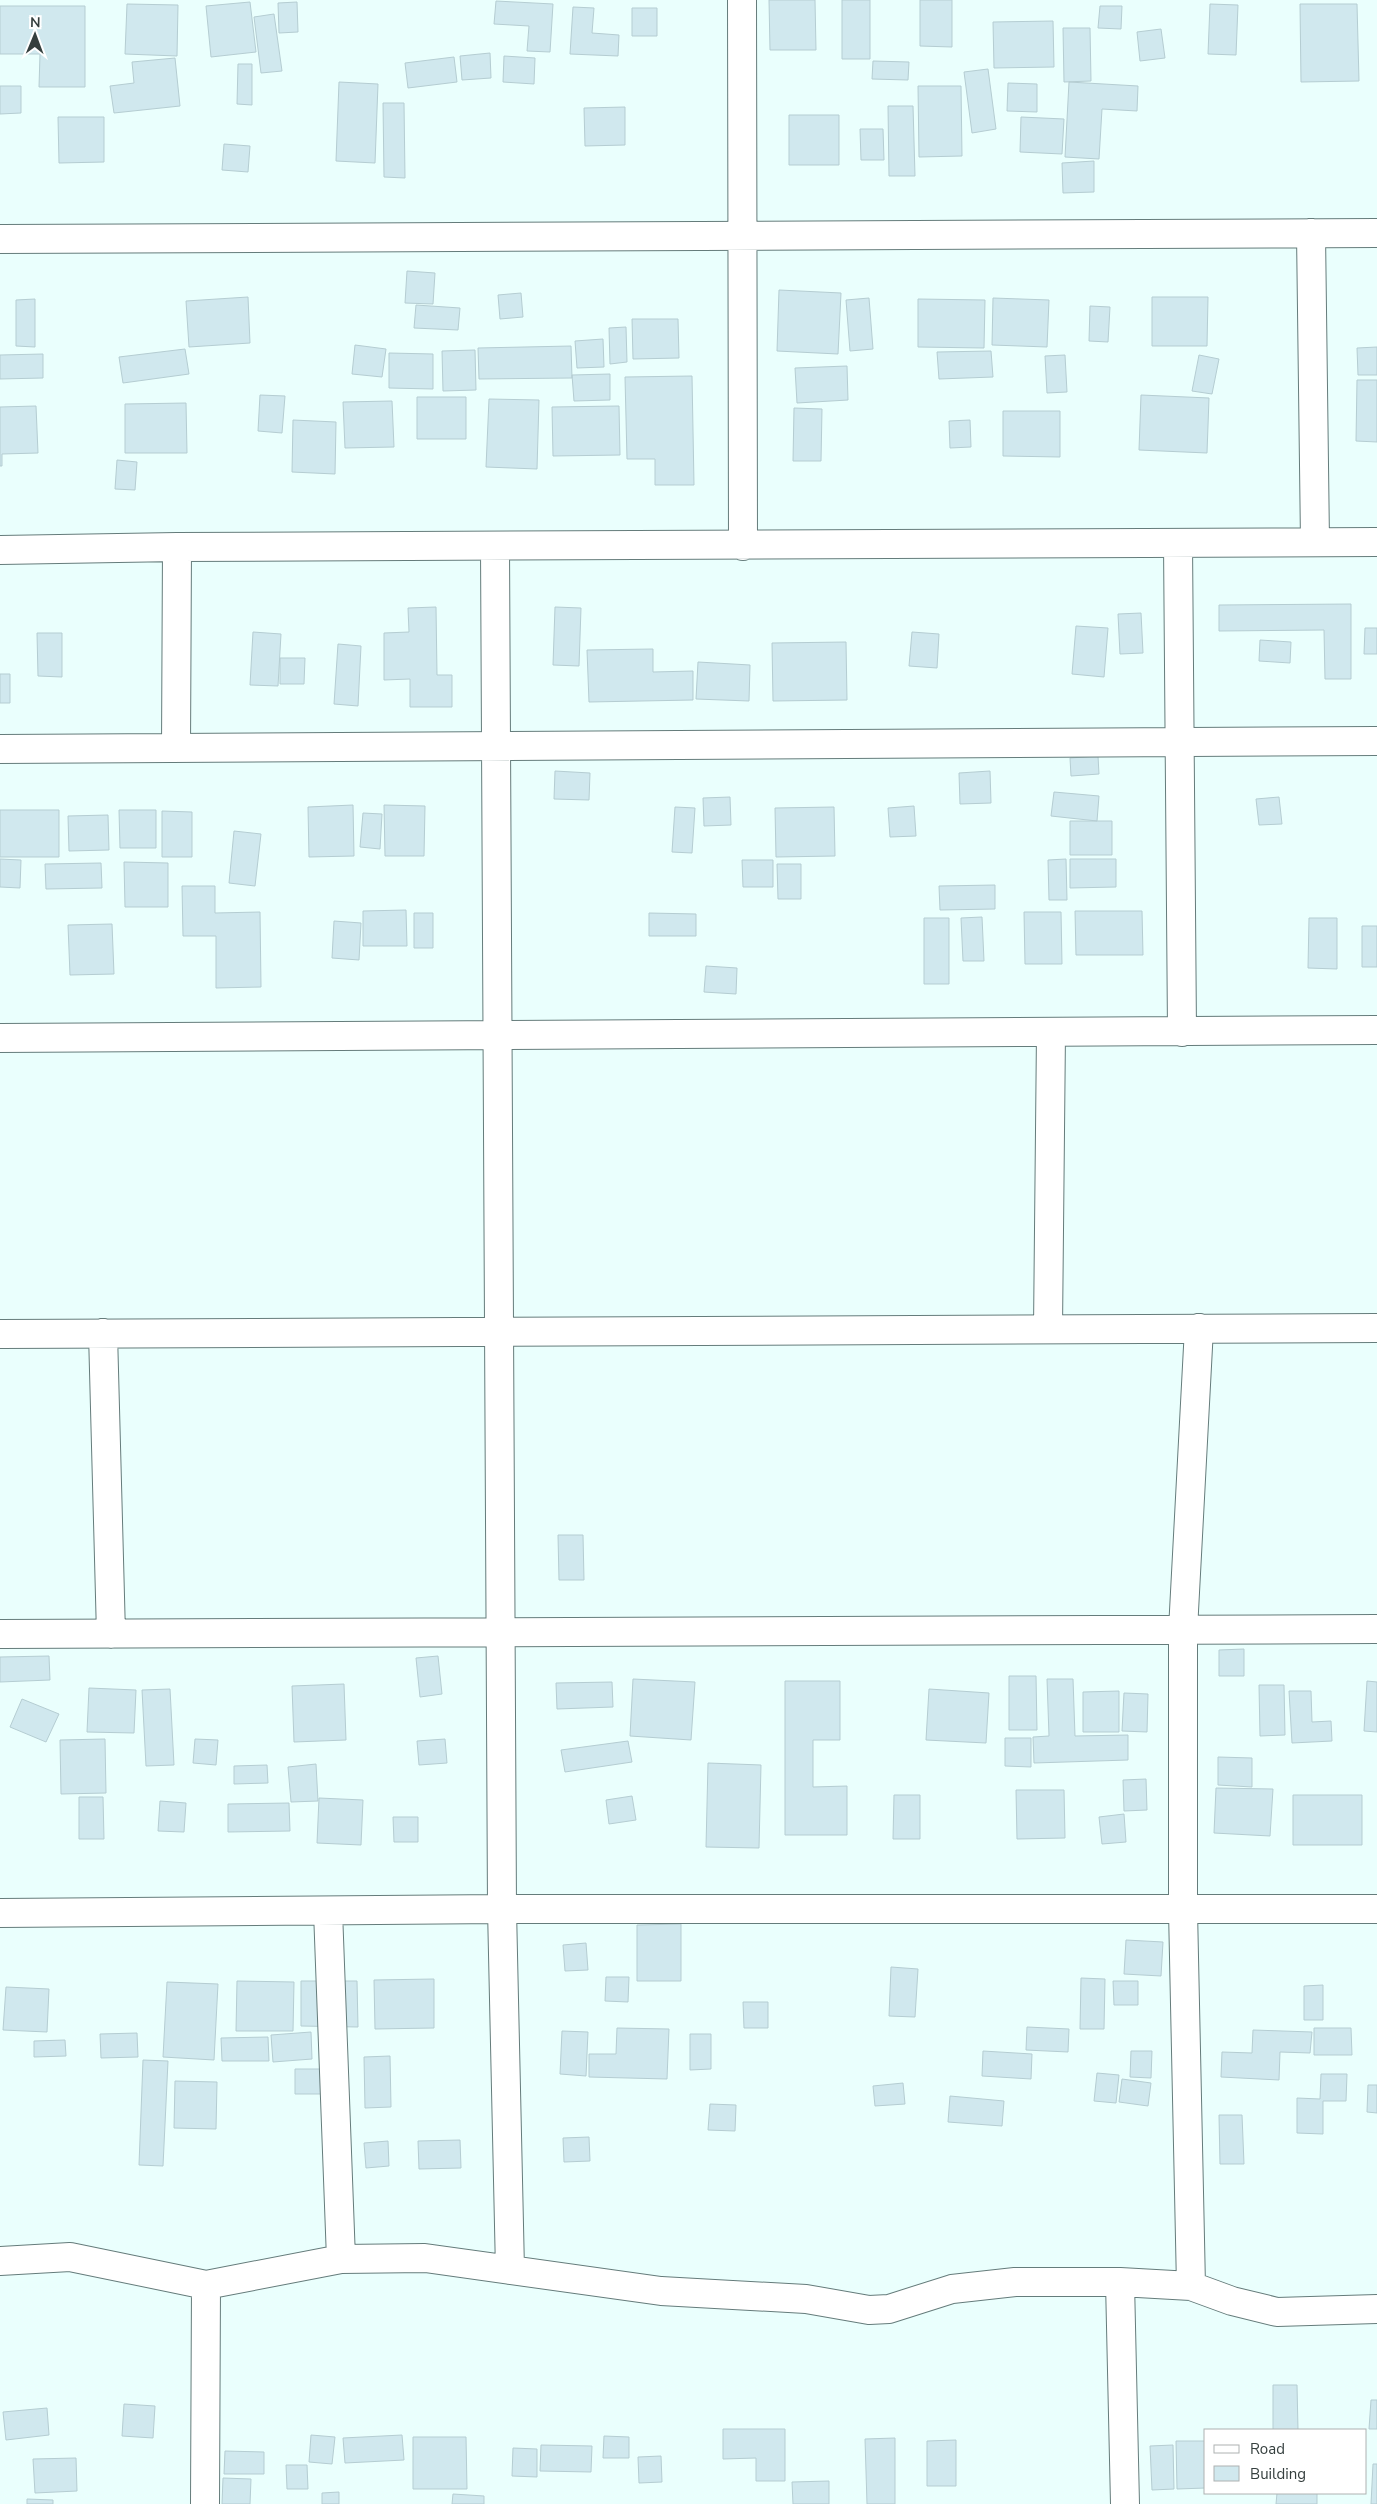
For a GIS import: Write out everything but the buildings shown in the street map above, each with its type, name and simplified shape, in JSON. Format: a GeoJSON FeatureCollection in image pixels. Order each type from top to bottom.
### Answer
{"type":"FeatureCollection","features":[{"type":"Feature","properties":{"kind":"street"},"geometry":{"type":"LineString","coordinates":[[742,0],[743,546]]}},
{"type":"Feature","properties":{"kind":"street"},"geometry":{"type":"LineString","coordinates":[[1311,232],[1315,542]]}},
{"type":"Feature","properties":{"kind":"street"},"geometry":{"type":"LineString","coordinates":[[0,239],[1377,232]]}},
{"type":"Feature","properties":{"kind":"street"},"geometry":{"type":"LineString","coordinates":[[0,550],[177,547],[1377,542]]}},
{"type":"Feature","properties":{"kind":"street"},"geometry":{"type":"LineString","coordinates":[[1178,543],[1182,1032]]}},
{"type":"Feature","properties":{"kind":"street"},"geometry":{"type":"LineString","coordinates":[[176,748],[177,547]]}},
{"type":"Feature","properties":{"kind":"street"},"geometry":{"type":"LineString","coordinates":[[495,547],[502,1910],[510,2270]]}},
{"type":"Feature","properties":{"kind":"street"},"geometry":{"type":"LineString","coordinates":[[0,749],[1377,741]]}},
{"type":"Feature","properties":{"kind":"street"},"geometry":{"type":"LineString","coordinates":[[0,1038],[1377,1030]]}},
{"type":"Feature","properties":{"kind":"street"},"geometry":{"type":"LineString","coordinates":[[1048,1329],[1051,1032]]}},
{"type":"Feature","properties":{"kind":"street"},"geometry":{"type":"LineString","coordinates":[[1191,2286],[1183,1910],[1183,1630],[1200,1328]]}},
{"type":"Feature","properties":{"kind":"street"},"geometry":{"type":"LineString","coordinates":[[0,1334],[1377,1328]]}},
{"type":"Feature","properties":{"kind":"street"},"geometry":{"type":"LineString","coordinates":[[103,1333],[110,1634]]}},
{"type":"Feature","properties":{"kind":"street"},"geometry":{"type":"LineString","coordinates":[[0,1634],[1377,1629]]}},
{"type":"Feature","properties":{"kind":"street"},"geometry":{"type":"LineString","coordinates":[[0,1913],[328,1910],[1377,1909]]}},
{"type":"Feature","properties":{"kind":"street"},"geometry":{"type":"LineString","coordinates":[[328,1910],[341,2259]]}},
{"type":"Feature","properties":{"kind":"street"},"geometry":{"type":"LineString","coordinates":[[0,2260],[70,2257],[206,2285],[341,2259],[426,2258],[661,2291],[806,2298],[869,2310],[889,2309],[952,2289],[1015,2282],[1120,2282],[1191,2286],[1232,2301],[1276,2312],[1377,2309]]}},
{"type":"Feature","properties":{"kind":"street"},"geometry":{"type":"LineString","coordinates":[[1120,2282],[1125,2504]]}},
{"type":"Feature","properties":{"kind":"street"},"geometry":{"type":"LineString","coordinates":[[205,2504],[206,2285]]}}]}
